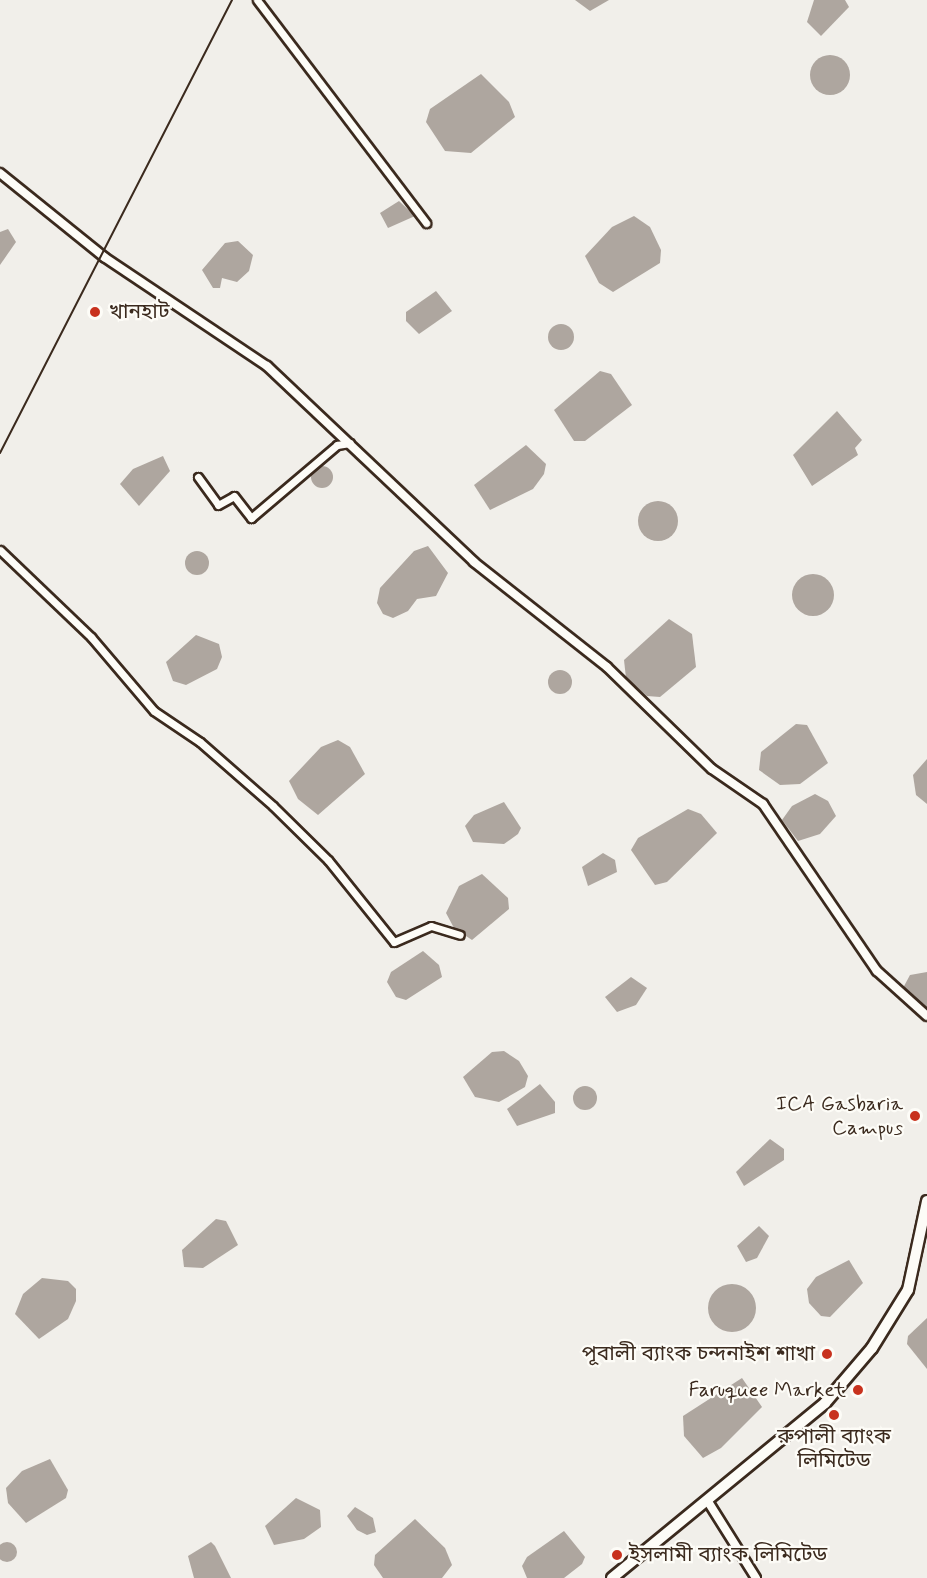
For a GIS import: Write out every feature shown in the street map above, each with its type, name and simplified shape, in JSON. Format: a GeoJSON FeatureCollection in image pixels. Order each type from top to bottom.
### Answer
{"type":"FeatureCollection","features":[{"type":"Feature","properties":{"kind":"highway"},"geometry":{"type":"LineString","coordinates":[[612,1578],[825,1403],[872,1348],[908,1290],[927,1201]]}},
{"type":"Feature","properties":{"kind":"street"},"geometry":{"type":"LineString","coordinates":[[257,0],[426,223]]}},
{"type":"Feature","properties":{"kind":"street"},"geometry":{"type":"LineString","coordinates":[[0,172],[104,257],[267,366],[474,562],[607,667],[712,769],[763,804],[877,971],[927,1016]]}},
{"type":"Feature","properties":{"kind":"street"},"geometry":{"type":"LineString","coordinates":[[198,477],[218,505],[234,496],[251,518],[337,445],[350,443]]}},
{"type":"Feature","properties":{"kind":"street"},"geometry":{"type":"LineString","coordinates":[[0,550],[91,637],[159,716],[200,742],[273,806],[328,860],[394,942],[431,926],[459,935]]}},
{"type":"Feature","properties":{"kind":"street"},"geometry":{"type":"LineString","coordinates":[[707,1500],[756,1578]]}},
{"type":"Feature","properties":{"kind":"shaded area"},"geometry":{"type":"Polygon","coordinates":[[[575,0],[609,0],[590,11],[575,0]]]}},
{"type":"Feature","properties":{"kind":"shaded area"},"geometry":{"type":"Polygon","coordinates":[[[814,0],[845,0],[849,7],[821,36],[807,22],[814,0]]]}},
{"type":"Feature","properties":{"kind":"shaded area"},"geometry":{"type":"Polygon","coordinates":[[[830,55],[844,61],[850,75],[844,89],[830,95],[816,89],[810,75],[816,61],[830,55]]]}},
{"type":"Feature","properties":{"kind":"shaded area"},"geometry":{"type":"Polygon","coordinates":[[[481,74],[509,102],[515,117],[471,153],[445,151],[426,122],[430,109],[481,74]]]}},
{"type":"Feature","properties":{"kind":"shaded area"},"geometry":{"type":"Polygon","coordinates":[[[399,201],[415,216],[388,228],[380,213],[399,201]]]}},
{"type":"Feature","properties":{"kind":"shaded area"},"geometry":{"type":"Polygon","coordinates":[[[634,216],[650,227],[661,250],[660,263],[613,292],[599,283],[585,256],[612,227],[634,216]]]}},
{"type":"Feature","properties":{"kind":"shaded area"},"geometry":{"type":"Polygon","coordinates":[[[8,229],[16,242],[0,265],[0,232],[8,229]]]}},
{"type":"Feature","properties":{"kind":"shaded area"},"geometry":{"type":"Polygon","coordinates":[[[238,241],[253,255],[249,271],[237,282],[222,278],[220,288],[213,288],[202,270],[225,243],[238,241]]]}},
{"type":"Feature","properties":{"kind":"shaded area"},"geometry":{"type":"Polygon","coordinates":[[[436,291],[452,311],[419,334],[406,321],[406,312],[436,291]]]}},
{"type":"Feature","properties":{"kind":"shaded area"},"geometry":{"type":"Polygon","coordinates":[[[561,324],[570,328],[574,337],[570,346],[561,350],[552,346],[548,337],[552,328],[561,324]]]}},
{"type":"Feature","properties":{"kind":"shaded area"},"geometry":{"type":"Polygon","coordinates":[[[600,371],[611,374],[632,405],[585,441],[574,441],[554,410],[600,371]]]}},
{"type":"Feature","properties":{"kind":"shaded area"},"geometry":{"type":"Polygon","coordinates":[[[837,411],[862,440],[855,448],[858,455],[812,486],[793,455],[837,411]]]}},
{"type":"Feature","properties":{"kind":"shaded area"},"geometry":{"type":"Polygon","coordinates":[[[526,445],[546,464],[544,474],[533,489],[490,510],[474,485],[526,445]]]}},
{"type":"Feature","properties":{"kind":"shaded area"},"geometry":{"type":"Polygon","coordinates":[[[163,456],[170,471],[139,506],[120,484],[133,469],[163,456]]]}},
{"type":"Feature","properties":{"kind":"shaded area"},"geometry":{"type":"Polygon","coordinates":[[[322,466],[330,469],[333,477],[330,485],[322,488],[314,485],[311,477],[314,469],[322,466]]]}},
{"type":"Feature","properties":{"kind":"shaded area"},"geometry":{"type":"Polygon","coordinates":[[[658,501],[666,502],[672,507],[677,513],[677,529],[672,535],[666,540],[658,541],[650,540],[644,535],[639,529],[638,521],[639,513],[644,507],[650,502],[658,501]]]}},
{"type":"Feature","properties":{"kind":"shaded area"},"geometry":{"type":"Polygon","coordinates":[[[428,546],[448,573],[436,596],[417,599],[408,611],[393,618],[383,614],[377,603],[380,588],[414,551],[428,546]]]}},
{"type":"Feature","properties":{"kind":"shaded area"},"geometry":{"type":"Polygon","coordinates":[[[197,551],[205,555],[209,563],[205,571],[197,575],[189,571],[185,563],[189,555],[197,551]]]}},
{"type":"Feature","properties":{"kind":"shaded area"},"geometry":{"type":"Polygon","coordinates":[[[813,574],[828,580],[834,595],[828,610],[813,616],[798,610],[792,595],[798,580],[813,574]]]}},
{"type":"Feature","properties":{"kind":"shaded area"},"geometry":{"type":"Polygon","coordinates":[[[669,619],[692,634],[696,667],[660,697],[647,696],[626,678],[624,660],[669,619]]]}},
{"type":"Feature","properties":{"kind":"shaded area"},"geometry":{"type":"Polygon","coordinates":[[[196,635],[219,644],[222,657],[217,669],[186,685],[173,681],[166,662],[196,635]]]}},
{"type":"Feature","properties":{"kind":"shaded area"},"geometry":{"type":"Polygon","coordinates":[[[560,670],[565,671],[571,677],[571,687],[565,693],[560,694],[555,693],[549,687],[548,682],[549,677],[555,671],[560,670]]]}},
{"type":"Feature","properties":{"kind":"shaded area"},"geometry":{"type":"Polygon","coordinates":[[[796,724],[807,725],[828,763],[800,784],[780,785],[759,770],[761,752],[796,724]]]}},
{"type":"Feature","properties":{"kind":"shaded area"},"geometry":{"type":"Polygon","coordinates":[[[338,740],[350,747],[365,774],[318,815],[298,799],[289,781],[321,747],[338,740]]]}},
{"type":"Feature","properties":{"kind":"shaded area"},"geometry":{"type":"Polygon","coordinates":[[[927,759],[927,804],[916,795],[913,775],[927,759]]]}},
{"type":"Feature","properties":{"kind":"shaded area"},"geometry":{"type":"Polygon","coordinates":[[[815,794],[828,801],[836,816],[820,834],[798,841],[782,820],[792,806],[815,794]]]}},
{"type":"Feature","properties":{"kind":"shaded area"},"geometry":{"type":"Polygon","coordinates":[[[504,802],[521,828],[518,834],[504,844],[473,842],[465,826],[474,815],[504,802]]]}},
{"type":"Feature","properties":{"kind":"shaded area"},"geometry":{"type":"Polygon","coordinates":[[[688,809],[701,814],[717,833],[667,882],[655,885],[631,850],[638,838],[688,809]]]}},
{"type":"Feature","properties":{"kind":"shaded area"},"geometry":{"type":"Polygon","coordinates":[[[603,853],[615,860],[617,872],[588,886],[582,867],[603,853]]]}},
{"type":"Feature","properties":{"kind":"shaded area"},"geometry":{"type":"Polygon","coordinates":[[[482,874],[508,898],[509,909],[472,940],[454,928],[446,913],[459,886],[482,874]]]}},
{"type":"Feature","properties":{"kind":"shaded area"},"geometry":{"type":"Polygon","coordinates":[[[423,951],[439,965],[442,977],[406,1000],[396,997],[387,982],[391,972],[423,951]]]}},
{"type":"Feature","properties":{"kind":"shaded area"},"geometry":{"type":"Polygon","coordinates":[[[927,972],[927,1012],[903,988],[910,975],[927,972]]]}},
{"type":"Feature","properties":{"kind":"shaded area"},"geometry":{"type":"Polygon","coordinates":[[[631,977],[647,988],[636,1005],[617,1012],[605,997],[631,977]]]}},
{"type":"Feature","properties":{"kind":"shaded area"},"geometry":{"type":"Polygon","coordinates":[[[504,1051],[519,1061],[528,1076],[525,1087],[499,1102],[475,1097],[463,1077],[492,1052],[504,1051]]]}},
{"type":"Feature","properties":{"kind":"shaded area"},"geometry":{"type":"Polygon","coordinates":[[[540,1084],[555,1102],[555,1113],[517,1126],[507,1109],[540,1084]]]}},
{"type":"Feature","properties":{"kind":"shaded area"},"geometry":{"type":"Polygon","coordinates":[[[585,1086],[593,1090],[597,1098],[593,1106],[585,1110],[577,1106],[573,1098],[577,1090],[585,1086]]]}},
{"type":"Feature","properties":{"kind":"shaded area"},"geometry":{"type":"Polygon","coordinates":[[[770,1139],[784,1149],[784,1160],[744,1186],[736,1172],[770,1139]]]}},
{"type":"Feature","properties":{"kind":"shaded area"},"geometry":{"type":"Polygon","coordinates":[[[216,1219],[226,1221],[238,1245],[203,1268],[184,1267],[182,1250],[216,1219]]]}},
{"type":"Feature","properties":{"kind":"shaded area"},"geometry":{"type":"Polygon","coordinates":[[[759,1226],[769,1236],[757,1258],[746,1262],[737,1246],[759,1226]]]}},
{"type":"Feature","properties":{"kind":"shaded area"},"geometry":{"type":"Polygon","coordinates":[[[849,1260],[863,1283],[830,1317],[821,1316],[809,1303],[807,1289],[816,1277],[849,1260]]]}},
{"type":"Feature","properties":{"kind":"shaded area"},"geometry":{"type":"Polygon","coordinates":[[[42,1278],[68,1281],[76,1289],[76,1301],[68,1319],[39,1339],[15,1314],[23,1294],[42,1278]]]}},
{"type":"Feature","properties":{"kind":"shaded area"},"geometry":{"type":"Polygon","coordinates":[[[732,1284],[749,1291],[756,1308],[749,1325],[732,1332],[715,1325],[708,1308],[715,1291],[732,1284]]]}},
{"type":"Feature","properties":{"kind":"shaded area"},"geometry":{"type":"Polygon","coordinates":[[[927,1318],[927,1369],[907,1344],[908,1336],[927,1318]]]}},
{"type":"Feature","properties":{"kind":"shaded area"},"geometry":{"type":"Polygon","coordinates":[[[742,1378],[762,1407],[721,1448],[703,1458],[684,1436],[683,1416],[742,1378]]]}},
{"type":"Feature","properties":{"kind":"shaded area"},"geometry":{"type":"Polygon","coordinates":[[[50,1459],[68,1490],[66,1498],[26,1523],[8,1503],[6,1488],[22,1471],[50,1459]]]}},
{"type":"Feature","properties":{"kind":"shaded area"},"geometry":{"type":"Polygon","coordinates":[[[296,1498],[320,1510],[321,1527],[304,1539],[274,1545],[265,1526],[296,1498]]]}},
{"type":"Feature","properties":{"kind":"shaded area"},"geometry":{"type":"Polygon","coordinates":[[[355,1507],[373,1518],[376,1532],[367,1535],[357,1530],[347,1516],[355,1507]]]}},
{"type":"Feature","properties":{"kind":"shaded area"},"geometry":{"type":"Polygon","coordinates":[[[415,1519],[445,1548],[452,1565],[442,1578],[383,1578],[374,1565],[375,1555],[415,1519]]]}},
{"type":"Feature","properties":{"kind":"shaded area"},"geometry":{"type":"Polygon","coordinates":[[[564,1531],[585,1557],[582,1564],[564,1578],[527,1578],[522,1566],[527,1557],[564,1531]]]}},
{"type":"Feature","properties":{"kind":"shaded area"},"geometry":{"type":"Polygon","coordinates":[[[7,1542],[14,1545],[17,1552],[14,1559],[7,1562],[0,1559],[-3,1552],[0,1545],[7,1542]]]}},
{"type":"Feature","properties":{"kind":"shaded area"},"geometry":{"type":"Polygon","coordinates":[[[211,1542],[231,1578],[194,1578],[188,1556],[211,1542]]]}},
{"type":"Feature","properties":{"kind":"railway"},"geometry":{"type":"LineString","coordinates":[[0,453],[232,0]]}},
{"type":"Feature","properties":{"kind":"place","name":"খানহাট"},"geometry":{"type":"Point","coordinates":[95,312]}},
{"type":"Feature","properties":{"kind":"place","name":"ICA Gasbaria Campus"},"geometry":{"type":"Point","coordinates":[915,1116]}},
{"type":"Feature","properties":{"kind":"place","name":"পূবালী ব্যাংক চন্দনাইশ শাখা"},"geometry":{"type":"Point","coordinates":[827,1354]}},
{"type":"Feature","properties":{"kind":"place","name":"Faruquee Market"},"geometry":{"type":"Point","coordinates":[858,1390]}},
{"type":"Feature","properties":{"kind":"place","name":"রুপালী ব্যাংক লিমিটেড"},"geometry":{"type":"Point","coordinates":[834,1415]}},
{"type":"Feature","properties":{"kind":"place","name":"ইসলামী ব্যাংক লিমিটেড"},"geometry":{"type":"Point","coordinates":[617,1555]}}]}
